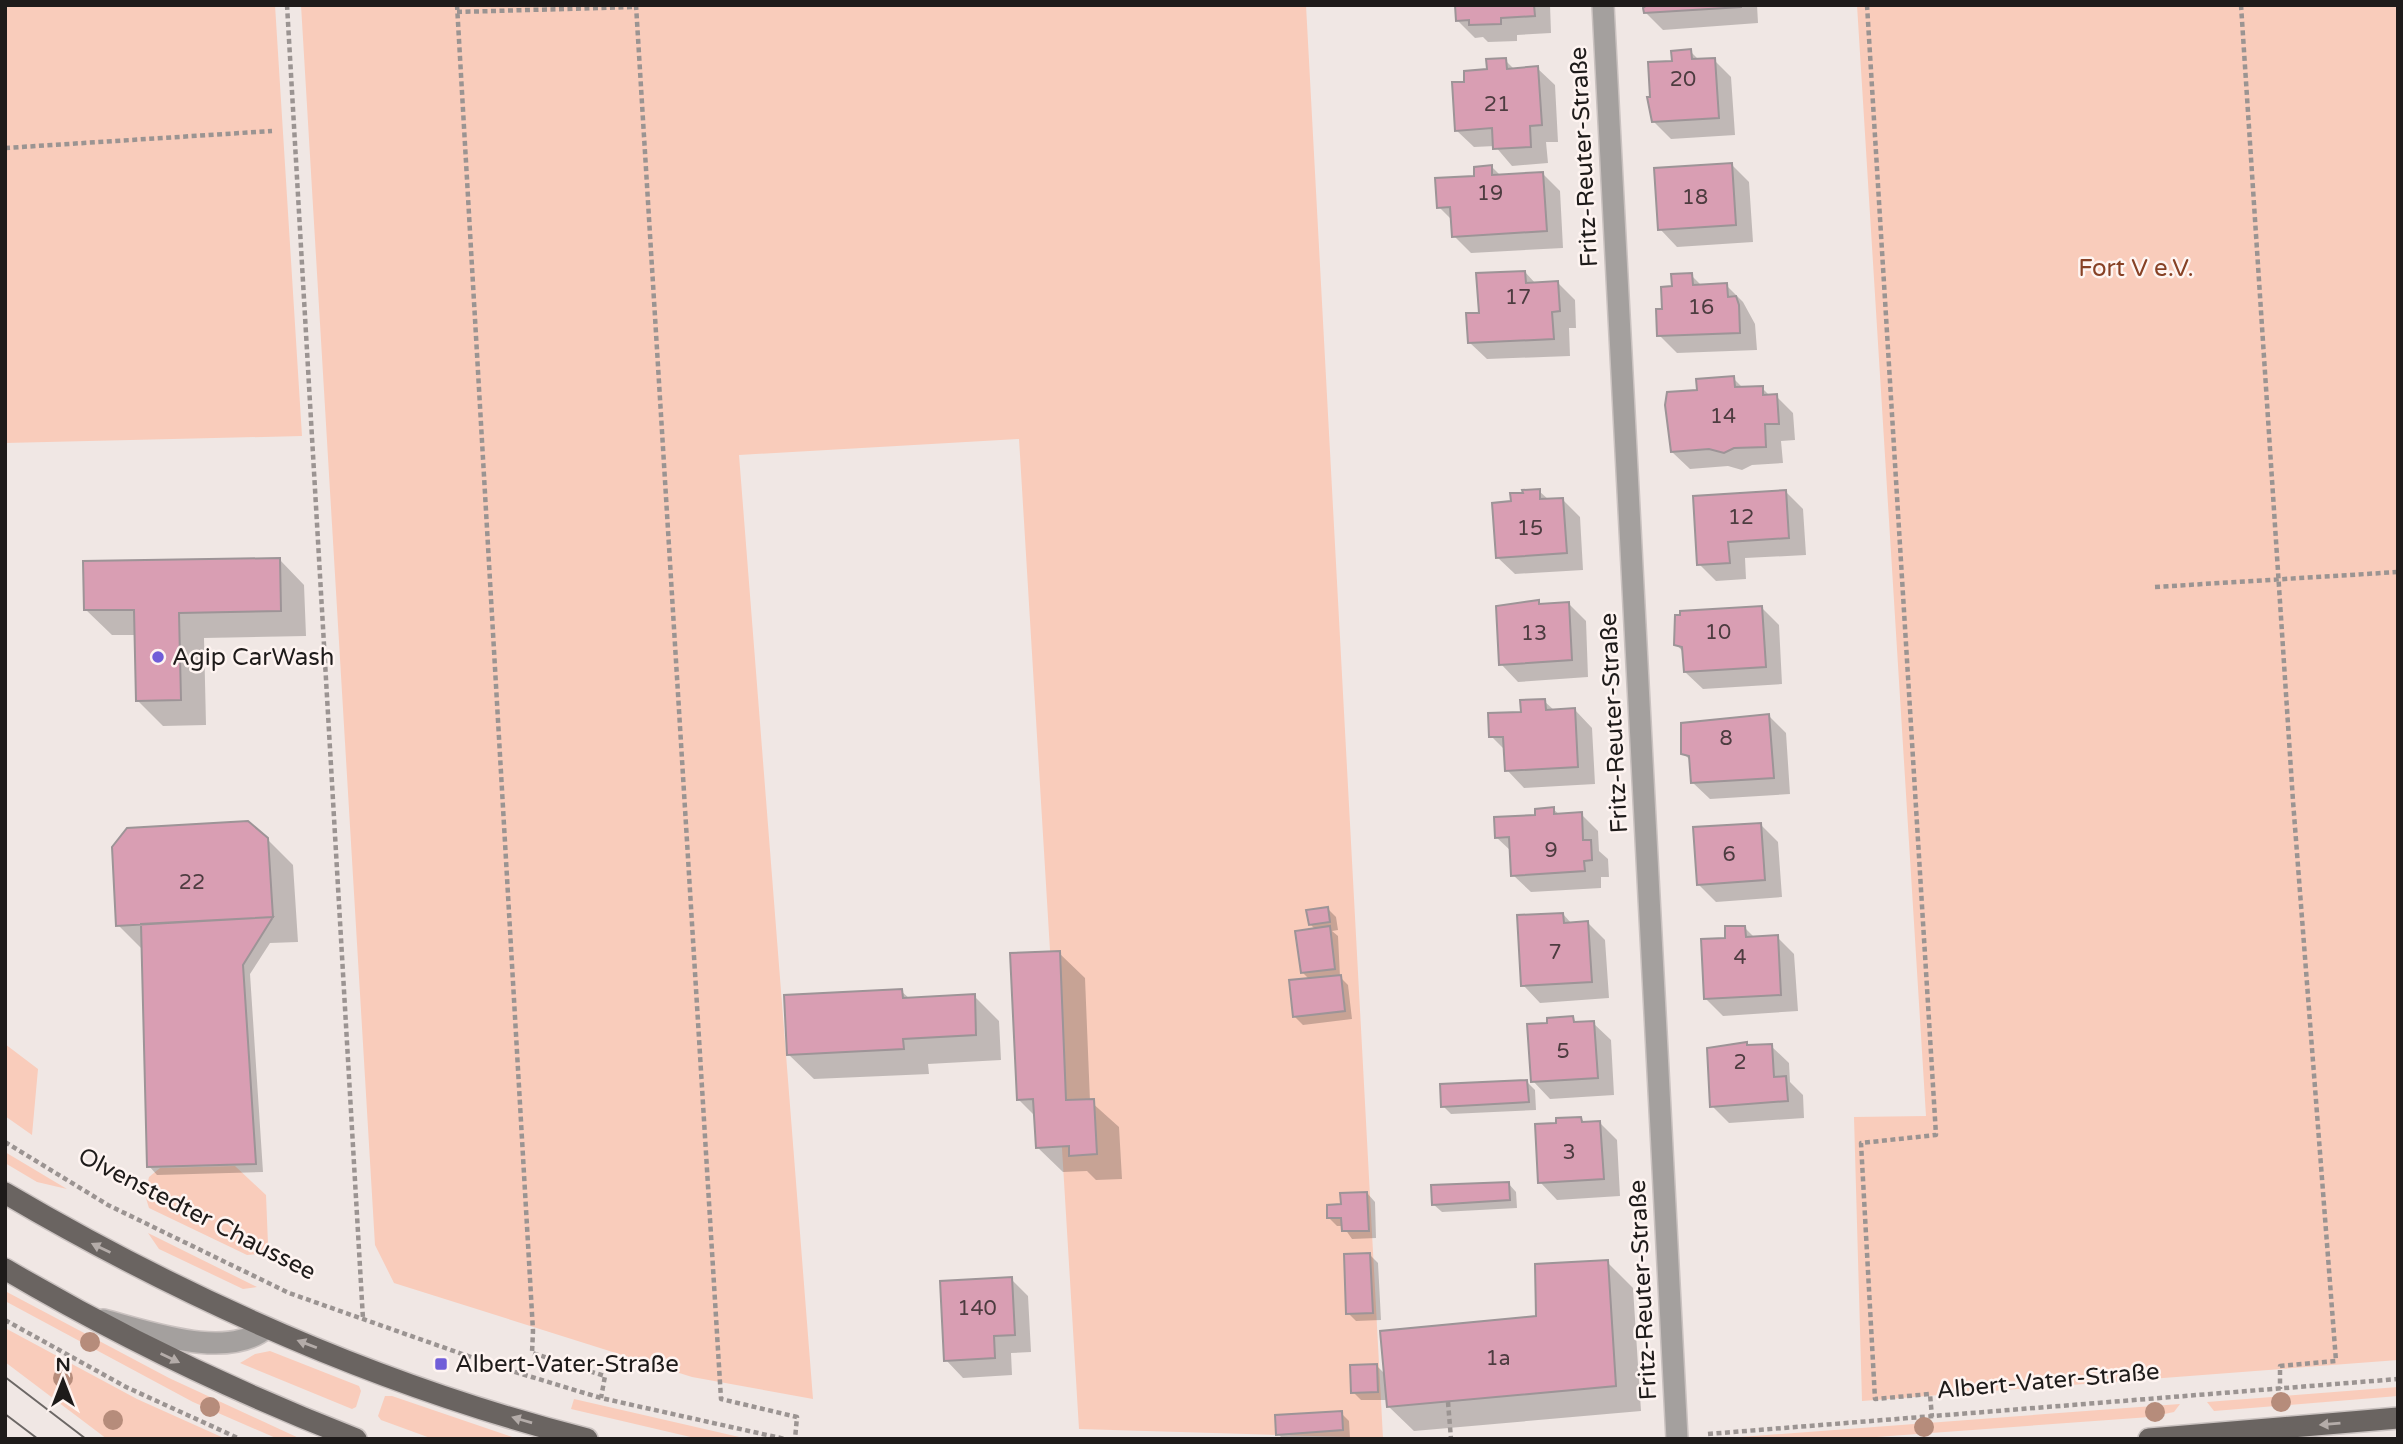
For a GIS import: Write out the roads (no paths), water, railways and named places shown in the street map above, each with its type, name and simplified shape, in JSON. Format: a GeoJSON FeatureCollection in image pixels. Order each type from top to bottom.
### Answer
{"type":"FeatureCollection","features":[{"type":"Feature","properties":{"kind":"main road"},"geometry":{"type":"LineString","coordinates":[[5,1193],[86,1241],[266,1328],[431,1391],[587,1439]]}},
{"type":"Feature","properties":{"kind":"main road"},"geometry":{"type":"LineString","coordinates":[[5,1269],[88,1316],[221,1382],[356,1439]]}},
{"type":"Feature","properties":{"kind":"main road"},"geometry":{"type":"LineString","coordinates":[[2149,1439],[2398,1418]]}},
{"type":"Feature","properties":{"kind":"street","name":"Fritz-Reuter-Straße"},"geometry":{"type":"LineString","coordinates":[[1603,5],[1677,1439]]}},
{"type":"Feature","properties":{"kind":"street"},"geometry":{"type":"LineString","coordinates":[[88,1316],[180,1338],[216,1343],[253,1337],[266,1328]]}},
{"type":"Feature","properties":{"kind":"tram line"},"geometry":{"type":"LineString","coordinates":[[5,1377],[86,1439]]}},
{"type":"Feature","properties":{"kind":"tram line"},"geometry":{"type":"LineString","coordinates":[[5,1414],[38,1439]]}},
{"type":"Feature","properties":{"kind":"place","name":"Agip CarWash"},"geometry":{"type":"Point","coordinates":[158,657]}},
{"type":"Feature","properties":{"kind":"place","name":"Albert-Vater-Straße"},"geometry":{"type":"Point","coordinates":[441,1364]}},
{"type":"Feature","properties":{"kind":"park label","name":"Fort V e.V."},"geometry":{"type":"Point","coordinates":[2136,268]}}]}
